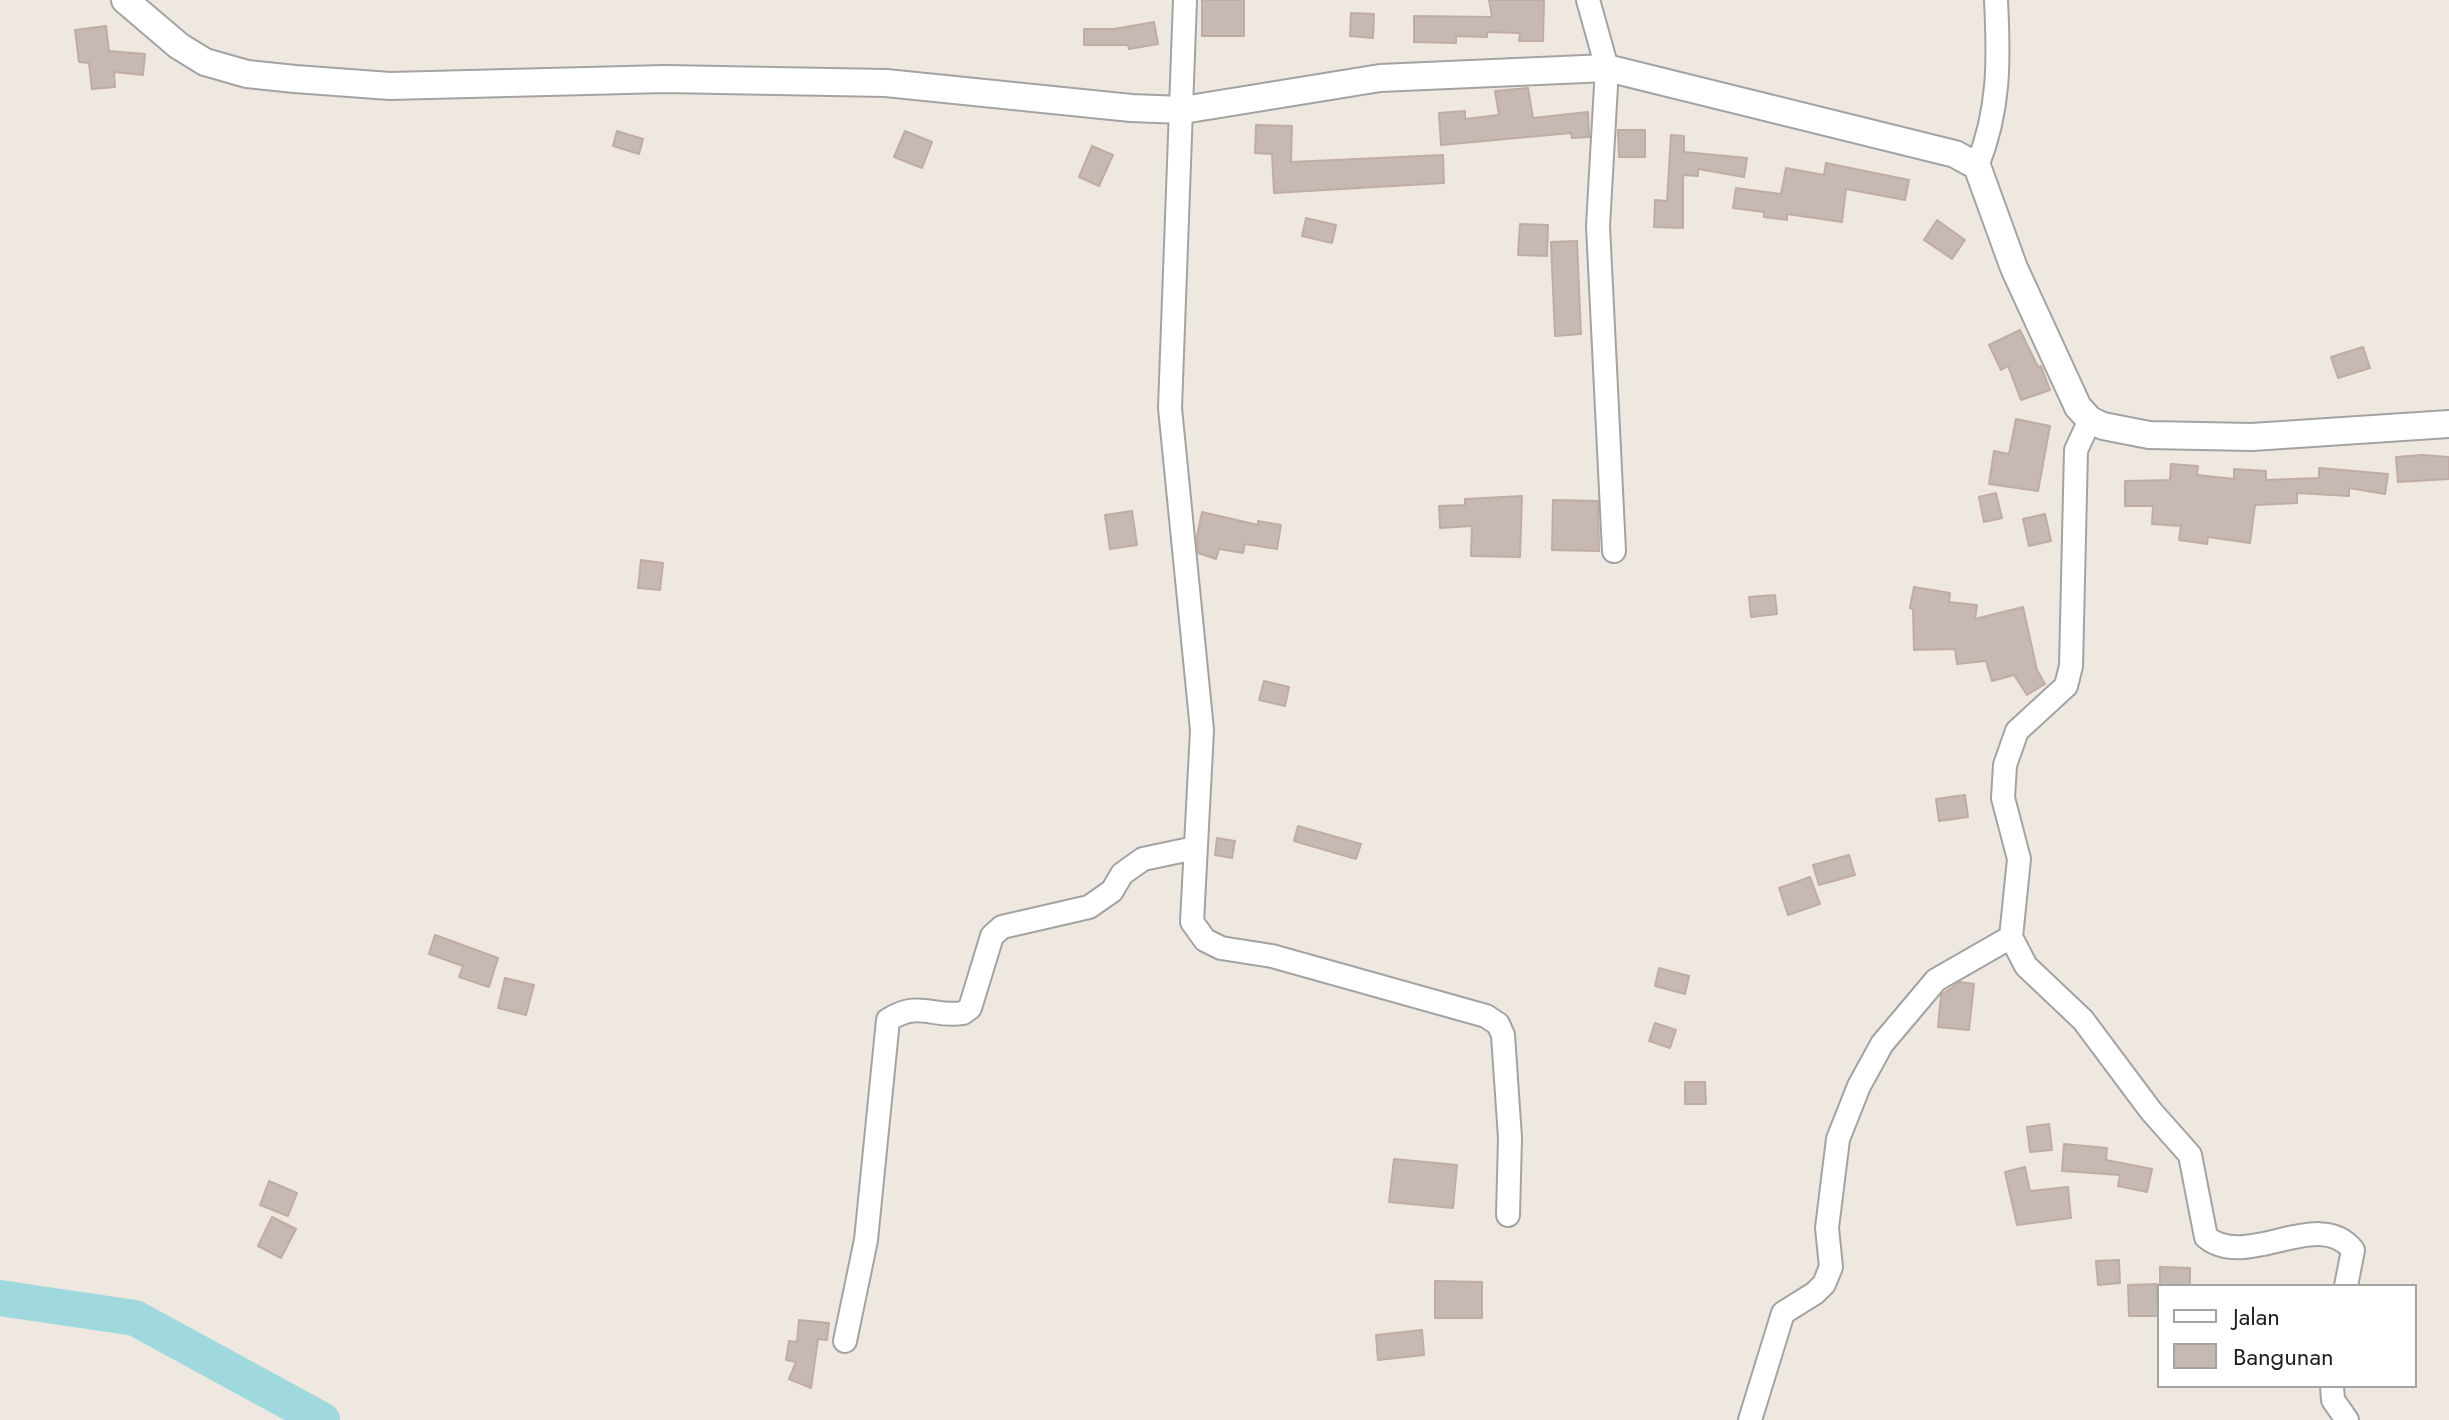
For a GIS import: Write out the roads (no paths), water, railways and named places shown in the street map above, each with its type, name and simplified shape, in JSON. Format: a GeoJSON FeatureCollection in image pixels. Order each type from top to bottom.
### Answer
{"type":"FeatureCollection","features":[{"type":"Feature","properties":{"kind":"street"},"geometry":{"type":"LineString","coordinates":[[125,0],[179,46],[205,62],[247,74],[390,86],[665,79],[886,83],[1131,108],[1183,110],[1380,78],[1607,68],[1955,154],[1977,166],[2014,268],[2078,407],[2090,420],[2103,426],[2149,435],[2252,437],[2449,424]]}},
{"type":"Feature","properties":{"kind":"street"},"geometry":{"type":"LineString","coordinates":[[1185,0],[1170,408],[1202,730],[1192,922],[1205,940],[1221,948],[1355,978],[1486,1016],[1498,1024],[1503,1035],[1510,1138],[1508,1215]]}},
{"type":"Feature","properties":{"kind":"street"},"geometry":{"type":"LineString","coordinates":[[1588,0],[1607,68],[1598,226],[1614,551]]}},
{"type":"Feature","properties":{"kind":"street"},"geometry":{"type":"LineString","coordinates":[[1977,166],[1990,134],[1998,96],[1996,0]]}},
{"type":"Feature","properties":{"kind":"street"},"geometry":{"type":"LineString","coordinates":[[2090,420],[2076,450],[2071,666],[2066,686],[2017,731],[2005,765],[2003,798],[2019,859],[2011,937],[2026,966],[2083,1020],[2151,1111],[2185,1147],[2190,1155],[2206,1237],[2213,1243],[2254,1247],[2322,1232],[2343,1238],[2353,1250],[2346,1284]]}},
{"type":"Feature","properties":{"kind":"street"},"geometry":{"type":"LineString","coordinates":[[845,1341],[866,1240],[888,1020],[901,1011],[923,1008],[963,1013],[970,1008],[992,936],[1002,927],[1089,907],[1112,891],[1122,874],[1143,859],[1195,848]]}},
{"type":"Feature","properties":{"kind":"street"},"geometry":{"type":"LineString","coordinates":[[1750,1420],[1783,1313],[1815,1293],[1824,1284],[1831,1267],[1827,1228],[1838,1139],[1874,1058],[1936,980],[2011,937]]}},
{"type":"Feature","properties":{"kind":"street"},"geometry":{"type":"LineString","coordinates":[[2332,1388],[2333,1400],[2347,1420]]}},
{"type":"Feature","properties":{"kind":"waterway"},"geometry":{"type":"LineString","coordinates":[[0,1298],[135,1318],[322,1420]]}}]}
